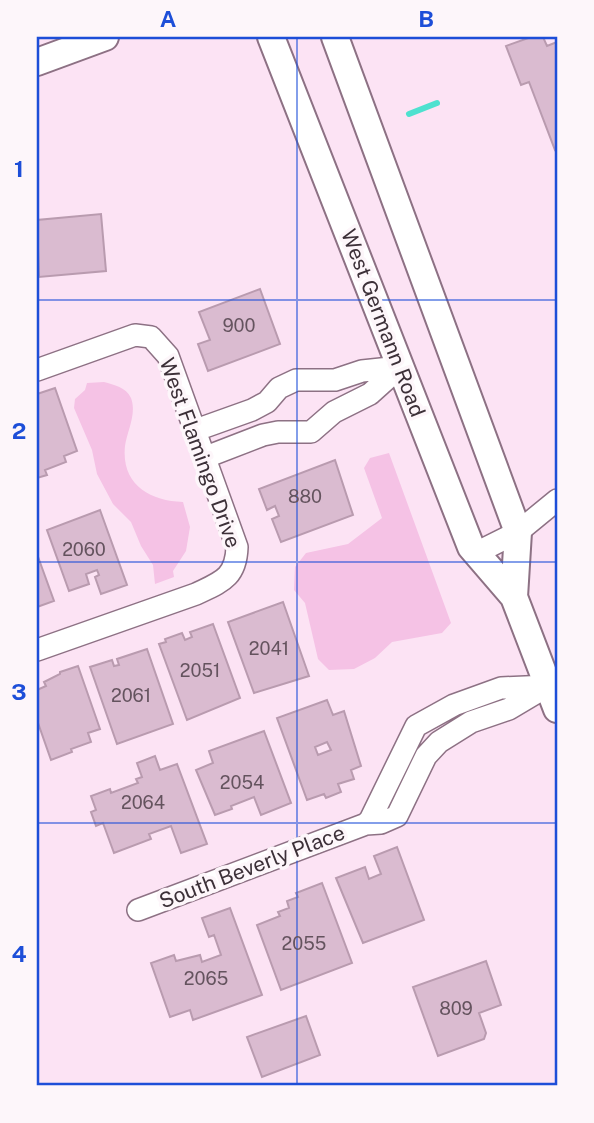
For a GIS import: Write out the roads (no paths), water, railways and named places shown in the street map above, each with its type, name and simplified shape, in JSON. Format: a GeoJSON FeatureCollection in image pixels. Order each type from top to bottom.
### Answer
{"type":"FeatureCollection","features":[{"type":"Feature","properties":{"kind":"main road"},"geometry":{"type":"LineString","coordinates":[[37,62],[105,37]]}},
{"type":"Feature","properties":{"kind":"main road","name":"West Germann Road"},"geometry":{"type":"LineString","coordinates":[[271,37],[471,547],[514,597],[553,698]]}},
{"type":"Feature","properties":{"kind":"main road","name":"West Germann Road"},"geometry":{"type":"LineString","coordinates":[[335,37],[518,532],[514,597]]}},
{"type":"Feature","properties":{"kind":"street","name":"West Flamingo Drive"},"geometry":{"type":"LineString","coordinates":[[37,370],[135,335],[151,337],[168,356],[237,547],[237,561],[231,573],[221,582],[196,594],[37,650]]}},
{"type":"Feature","properties":{"kind":"street"},"geometry":{"type":"LineString","coordinates":[[196,430],[267,402],[279,388],[296,380],[335,380],[362,372],[400,367]]}},
{"type":"Feature","properties":{"kind":"street"},"geometry":{"type":"LineString","coordinates":[[206,457],[263,435],[311,432],[334,412],[370,394],[400,367]]}},
{"type":"Feature","properties":{"kind":"street"},"geometry":{"type":"LineString","coordinates":[[267,402],[278,432]]}},
{"type":"Feature","properties":{"kind":"street"},"geometry":{"type":"LineString","coordinates":[[476,553],[518,532],[557,500]]}},
{"type":"Feature","properties":{"kind":"street","name":"South Beverly Place"},"geometry":{"type":"LineString","coordinates":[[368,822],[416,726],[430,716],[500,688],[553,698]]}},
{"type":"Feature","properties":{"kind":"street","name":"South Beverly Place"},"geometry":{"type":"LineString","coordinates":[[138,910],[368,822],[381,823],[397,816],[426,756],[447,736],[471,722],[553,698]]}},
{"type":"Feature","properties":{"kind":"street"},"geometry":{"type":"LineString","coordinates":[[430,716],[433,724],[447,736]]}},
{"type":"Feature","properties":{"kind":"waterway"},"geometry":{"type":"LineString","coordinates":[[409,114],[437,103]]}}]}
